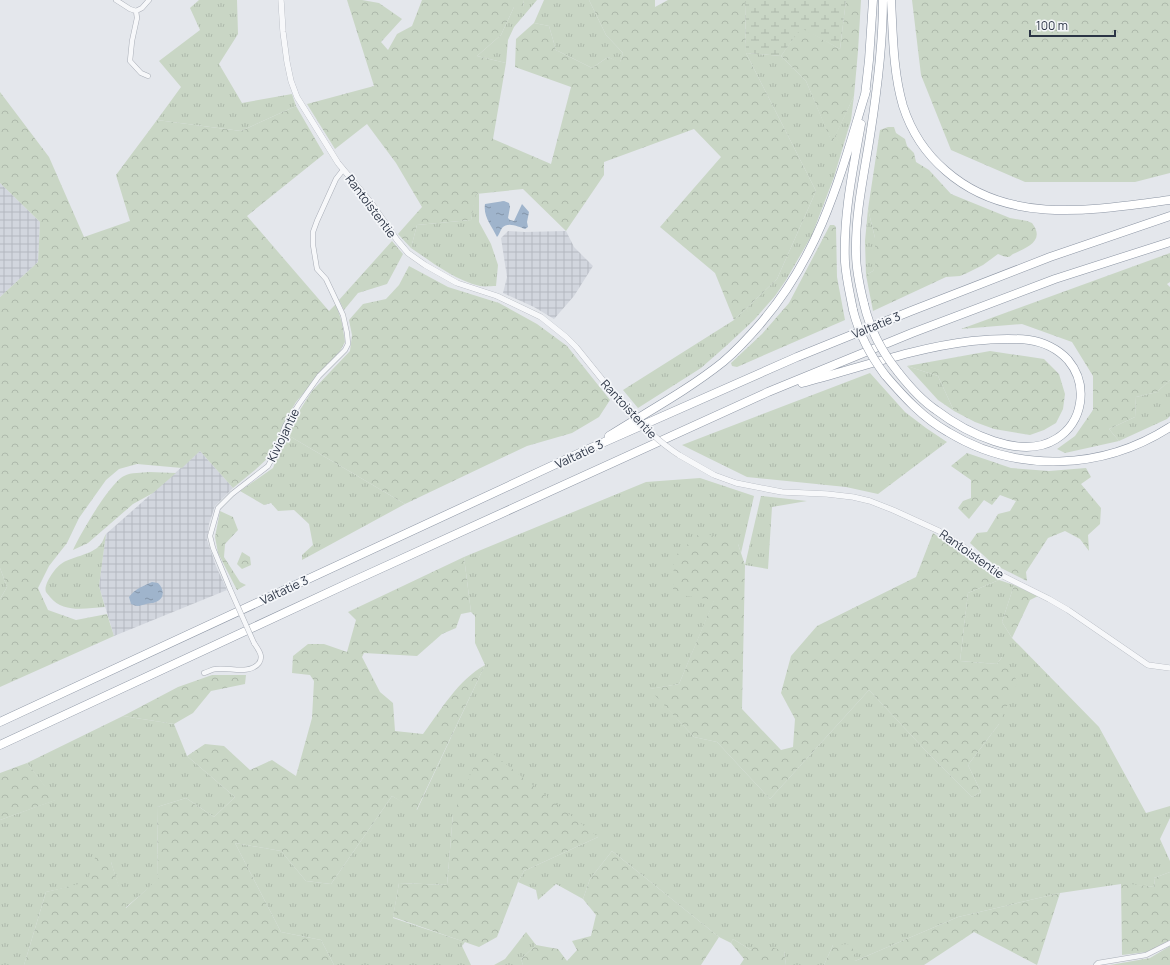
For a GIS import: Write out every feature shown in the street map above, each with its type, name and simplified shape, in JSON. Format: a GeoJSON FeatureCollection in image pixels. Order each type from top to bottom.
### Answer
{"type":"FeatureCollection","features":[{"type":"Feature","properties":{"kind":"highway"},"geometry":{"type":"LineString","coordinates":[[873,0],[866,91],[847,213],[845,241],[845,263],[853,310],[856,322],[871,355],[902,395],[917,410],[946,432],[973,445],[1008,457],[1040,462],[1094,459],[1138,445],[1170,428]]}},
{"type":"Feature","properties":{"kind":"highway"},"geometry":{"type":"LineString","coordinates":[[768,392],[866,364],[927,348],[986,339],[1016,339],[1030,340],[1044,344],[1054,349],[1068,361],[1076,374],[1079,384],[1079,409],[1069,428],[1056,439],[1041,446],[1026,447],[1001,444],[977,434],[936,410],[909,385],[898,372],[882,350],[872,331],[864,304],[857,271],[856,239],[882,45],[883,0]]}},
{"type":"Feature","properties":{"kind":"highway"},"geometry":{"type":"LineString","coordinates":[[891,0],[896,70],[900,95],[904,108],[918,137],[934,160],[952,176],[980,194],[993,199],[1012,205],[1043,210],[1110,208],[1170,200]]}},
{"type":"Feature","properties":{"kind":"highway"},"geometry":{"type":"LineString","coordinates":[[584,451],[696,381],[723,362],[746,341],[780,299],[808,255],[823,224],[842,171],[866,91]]}},
{"type":"Feature","properties":{"kind":"highway","name":"Valtatie 3"},"geometry":{"type":"LineString","coordinates":[[0,722],[584,451],[797,357],[1050,257],[1170,216]]}},
{"type":"Feature","properties":{"kind":"highway","name":"Valtatie 3"},"geometry":{"type":"LineString","coordinates":[[0,745],[768,392],[912,333],[1048,282],[1170,242]]}},
{"type":"Feature","properties":{"kind":"street"},"geometry":{"type":"LineString","coordinates":[[116,0],[136,11],[142,8],[149,0]]}},
{"type":"Feature","properties":{"kind":"street","name":"Rantoistentie"},"geometry":{"type":"LineString","coordinates":[[281,0],[284,47],[289,75],[294,90],[316,129],[344,170],[372,204],[408,253],[425,265],[457,283],[497,296],[541,317],[576,347],[626,409],[648,431],[679,455],[714,475],[736,483],[782,492],[853,497],[870,501],[893,510],[939,531],[965,548],[997,573],[1068,610],[1148,665],[1170,668]]}},
{"type":"Feature","properties":{"kind":"street"},"geometry":{"type":"LineString","coordinates":[[136,11],[137,18],[132,41],[130,61],[140,73],[148,76]]}},
{"type":"Feature","properties":{"kind":"street","name":"Kiviojantie"},"geometry":{"type":"LineString","coordinates":[[204,673],[215,669],[250,670],[261,660],[260,650],[254,643],[230,589],[213,548],[210,536],[218,508],[232,494],[268,466],[277,449],[285,426],[299,404],[319,376],[345,350],[348,344],[348,333],[343,315],[326,279],[317,269],[313,245],[317,221],[330,196],[336,179],[344,170]]}},
{"type":"Feature","properties":{"kind":"street"},"geometry":{"type":"LineString","coordinates":[[1096,965],[1098,963],[1146,955],[1170,943]]}},
{"type":"Feature","properties":{"kind":"shaded area"},"geometry":{"type":"Polygon","coordinates":[[[0,183],[40,222],[38,262],[0,297],[0,183]]]}},
{"type":"Feature","properties":{"kind":"shaded area"},"geometry":{"type":"Polygon","coordinates":[[[508,231],[566,231],[574,247],[593,266],[574,296],[554,319],[534,307],[503,293],[507,277],[501,238],[508,231]]]}},
{"type":"Feature","properties":{"kind":"shaded area"},"geometry":{"type":"Polygon","coordinates":[[[200,451],[233,488],[215,506],[209,524],[207,540],[216,566],[227,590],[114,636],[99,586],[106,534],[200,451]]]}},
{"type":"Feature","properties":{"kind":"green space"},"geometry":{"type":"Polygon","coordinates":[[[199,0],[237,0],[238,34],[219,64],[242,103],[292,94],[296,106],[241,131],[157,120],[181,87],[159,61],[200,30],[190,8],[199,0]]]}},
{"type":"Feature","properties":{"kind":"green space"},"geometry":{"type":"Polygon","coordinates":[[[347,0],[362,0],[379,3],[402,19],[381,42],[388,50],[397,34],[412,26],[422,0],[523,0],[524,7],[514,7],[501,35],[477,56],[506,63],[493,139],[551,164],[571,87],[515,67],[516,39],[534,23],[549,26],[556,50],[592,68],[608,57],[620,62],[623,53],[606,35],[589,0],[655,0],[655,7],[668,0],[745,0],[746,53],[816,191],[777,279],[734,320],[715,273],[660,227],[721,157],[694,129],[604,162],[604,175],[566,231],[523,189],[476,194],[471,220],[417,225],[411,248],[398,234],[422,207],[396,163],[367,124],[335,149],[307,104],[374,86],[347,0]]]}},
{"type":"Feature","properties":{"kind":"green space"},"geometry":{"type":"Polygon","coordinates":[[[523,0],[537,0],[514,27],[508,40],[506,63],[477,56],[501,35],[514,7],[524,7],[523,0]]]}},
{"type":"Feature","properties":{"kind":"green space"},"geometry":{"type":"Polygon","coordinates":[[[544,0],[589,0],[606,35],[623,53],[620,63],[608,57],[592,68],[556,50],[549,26],[534,23],[544,0]]]}},
{"type":"Feature","properties":{"kind":"green space"},"geometry":{"type":"Polygon","coordinates":[[[745,0],[846,0],[840,49],[801,28],[781,56],[746,53],[745,0]]]}},
{"type":"Feature","properties":{"kind":"green space"},"geometry":{"type":"Polygon","coordinates":[[[846,0],[861,0],[854,96],[832,143],[806,81],[781,56],[801,27],[840,49],[846,0]]]}},
{"type":"Feature","properties":{"kind":"green space"},"geometry":{"type":"Polygon","coordinates":[[[912,0],[1170,0],[1170,173],[1135,182],[1025,182],[951,150],[921,75],[912,0]]]}},
{"type":"Feature","properties":{"kind":"green space"},"geometry":{"type":"Polygon","coordinates":[[[746,53],[781,56],[806,81],[832,142],[854,96],[851,120],[834,177],[812,235],[775,296],[754,320],[701,368],[638,408],[623,390],[734,320],[777,279],[816,191],[746,53]]]}},
{"type":"Feature","properties":{"kind":"green space"},"geometry":{"type":"Polygon","coordinates":[[[0,92],[49,157],[84,237],[130,221],[116,175],[157,120],[241,131],[296,106],[324,154],[247,216],[329,311],[336,304],[342,323],[345,342],[340,351],[296,402],[286,419],[269,457],[233,488],[200,451],[182,468],[137,464],[119,469],[106,480],[79,518],[67,543],[49,566],[38,588],[48,610],[76,620],[107,614],[114,636],[0,687],[0,599],[7,587],[0,568],[0,297],[38,262],[40,222],[0,183],[0,92]]]}},
{"type":"Feature","properties":{"kind":"green space"},"geometry":{"type":"Polygon","coordinates":[[[888,127],[894,127],[896,133],[905,139],[907,146],[914,153],[916,162],[929,170],[951,194],[1010,218],[1032,223],[1036,229],[1037,235],[1033,243],[1009,257],[998,254],[983,265],[967,273],[960,276],[946,277],[873,311],[866,275],[873,271],[875,266],[875,238],[868,209],[880,130],[888,127]]]}},
{"type":"Feature","properties":{"kind":"green space"},"geometry":{"type":"Polygon","coordinates":[[[475,194],[479,194],[479,222],[491,244],[498,265],[496,286],[480,286],[461,280],[411,248],[417,225],[471,220],[475,194]]]}},
{"type":"Feature","properties":{"kind":"green space"},"geometry":{"type":"Polygon","coordinates":[[[868,209],[875,238],[875,267],[873,271],[866,275],[865,241],[868,209]]]}},
{"type":"Feature","properties":{"kind":"green space"},"geometry":{"type":"Polygon","coordinates":[[[830,225],[834,225],[836,227],[837,277],[845,320],[737,367],[732,366],[731,363],[762,334],[789,303],[830,225]]]}},
{"type":"Feature","properties":{"kind":"green space"},"geometry":{"type":"Polygon","coordinates":[[[392,241],[403,254],[387,284],[358,293],[344,310],[339,300],[392,241]]]}},
{"type":"Feature","properties":{"kind":"green space"},"geometry":{"type":"Polygon","coordinates":[[[1170,253],[1170,282],[1167,284],[1170,287],[1170,380],[1157,392],[1136,397],[1135,417],[1109,429],[1119,441],[1065,453],[1057,449],[1075,436],[1093,410],[1093,376],[1072,342],[1022,324],[961,329],[1170,253]]]}},
{"type":"Feature","properties":{"kind":"green space"},"geometry":{"type":"Polygon","coordinates":[[[409,266],[448,287],[499,303],[537,324],[567,346],[610,400],[599,417],[572,433],[527,446],[405,504],[286,434],[312,391],[350,351],[352,335],[349,320],[363,304],[386,299],[399,285],[409,266]]]}},
{"type":"Feature","properties":{"kind":"green space"},"geometry":{"type":"Polygon","coordinates":[[[990,351],[1044,359],[1059,374],[1065,394],[1063,409],[1056,423],[1044,430],[1030,435],[994,429],[975,422],[954,411],[938,376],[907,366],[990,351]]]}},
{"type":"Feature","properties":{"kind":"green space"},"geometry":{"type":"Polygon","coordinates":[[[907,366],[938,376],[954,411],[938,400],[907,366]]]}},
{"type":"Feature","properties":{"kind":"green space"},"geometry":{"type":"Polygon","coordinates":[[[870,373],[905,412],[947,442],[878,494],[846,487],[747,477],[682,445],[870,373]]]}},
{"type":"Feature","properties":{"kind":"green space"},"geometry":{"type":"Polygon","coordinates":[[[1170,380],[1170,416],[1167,419],[1119,441],[1109,429],[1135,417],[1136,397],[1157,392],[1170,380]]]}},
{"type":"Feature","properties":{"kind":"green space"},"geometry":{"type":"Polygon","coordinates":[[[286,434],[405,504],[302,560],[302,555],[313,545],[309,524],[294,510],[278,511],[271,503],[264,505],[240,491],[273,468],[286,434]]]}},
{"type":"Feature","properties":{"kind":"green space"},"geometry":{"type":"Polygon","coordinates":[[[967,453],[1011,468],[1049,471],[1086,468],[1091,477],[1081,484],[1101,508],[1100,524],[1088,535],[1089,551],[1080,539],[1065,531],[1048,538],[1026,572],[1027,581],[993,564],[970,543],[977,533],[987,532],[998,514],[1010,511],[1016,501],[1000,495],[992,505],[984,500],[969,519],[958,508],[963,501],[971,498],[971,480],[951,466],[967,453]]]}},
{"type":"Feature","properties":{"kind":"green space"},"geometry":{"type":"Polygon","coordinates":[[[149,472],[176,473],[153,493],[133,504],[88,543],[73,550],[96,510],[111,488],[124,476],[149,472]]]}},
{"type":"Feature","properties":{"kind":"green space"},"geometry":{"type":"Polygon","coordinates":[[[700,478],[754,496],[741,553],[738,544],[679,684],[650,689],[694,737],[717,742],[770,799],[869,690],[926,751],[972,797],[981,792],[968,765],[999,724],[1002,657],[997,664],[960,661],[968,593],[999,580],[1014,585],[1002,622],[1012,638],[1099,727],[1146,813],[1170,806],[1170,818],[1160,839],[1170,861],[1170,872],[1154,878],[1155,887],[1121,884],[1060,893],[958,917],[855,961],[833,945],[824,965],[786,965],[784,951],[751,950],[733,939],[731,943],[719,937],[612,851],[590,879],[583,899],[556,884],[538,900],[536,890],[518,882],[524,871],[598,837],[453,814],[447,885],[399,883],[393,918],[465,942],[462,946],[471,965],[334,965],[321,940],[281,932],[235,843],[281,851],[306,881],[331,884],[392,796],[417,810],[485,665],[475,643],[475,616],[471,612],[464,557],[646,482],[700,478]]]}},
{"type":"Feature","properties":{"kind":"green space"},"geometry":{"type":"Polygon","coordinates":[[[761,496],[807,501],[772,507],[768,569],[745,565],[761,496]]]}},
{"type":"Feature","properties":{"kind":"green space"},"geometry":{"type":"Polygon","coordinates":[[[220,511],[233,517],[238,530],[225,544],[224,557],[240,582],[246,585],[237,590],[218,553],[215,537],[220,511]]]}},
{"type":"Feature","properties":{"kind":"green space"},"geometry":{"type":"Polygon","coordinates":[[[701,532],[738,544],[745,565],[742,709],[781,750],[793,747],[795,719],[781,693],[791,656],[817,626],[916,577],[933,533],[999,580],[968,593],[960,661],[997,664],[1002,657],[1018,682],[999,724],[968,765],[981,792],[972,797],[926,751],[869,690],[770,799],[717,742],[694,737],[649,689],[679,684],[714,600],[673,594],[674,557],[701,532]]]}},
{"type":"Feature","properties":{"kind":"green space"},"geometry":{"type":"Polygon","coordinates":[[[106,534],[99,586],[105,607],[76,609],[62,606],[56,602],[46,593],[46,585],[53,573],[65,562],[92,551],[101,544],[106,534]]]}},
{"type":"Feature","properties":{"kind":"green space"},"geometry":{"type":"Polygon","coordinates":[[[242,552],[250,557],[251,565],[242,569],[237,564],[242,552]]]}},
{"type":"Feature","properties":{"kind":"green space"},"geometry":{"type":"Polygon","coordinates":[[[464,557],[471,612],[461,614],[456,628],[442,634],[417,656],[364,653],[362,657],[380,692],[393,703],[395,731],[423,734],[458,687],[475,671],[485,665],[416,811],[392,796],[331,884],[306,881],[281,851],[235,843],[281,932],[321,940],[334,965],[24,965],[46,892],[87,882],[96,855],[111,862],[126,908],[158,879],[157,807],[186,798],[214,817],[235,797],[187,756],[205,744],[224,746],[250,770],[272,760],[296,776],[312,718],[314,681],[310,675],[292,673],[293,656],[308,644],[324,644],[347,652],[356,620],[348,612],[464,557]]]}},
{"type":"Feature","properties":{"kind":"green space"},"geometry":{"type":"Polygon","coordinates":[[[0,568],[7,587],[0,599],[0,568]]]}},
{"type":"Feature","properties":{"kind":"green space"},"geometry":{"type":"Polygon","coordinates":[[[1014,585],[1038,596],[1030,600],[1012,638],[1002,622],[1014,585]]]}},
{"type":"Feature","properties":{"kind":"green space"},"geometry":{"type":"Polygon","coordinates":[[[212,675],[246,675],[245,684],[211,691],[193,713],[174,724],[123,716],[178,687],[212,675]]]}},
{"type":"Feature","properties":{"kind":"green space"},"geometry":{"type":"Polygon","coordinates":[[[123,716],[174,724],[187,756],[235,797],[214,817],[186,798],[157,807],[158,880],[125,908],[111,862],[87,883],[46,892],[24,965],[0,965],[0,820],[55,800],[27,763],[123,716]]]}},
{"type":"Feature","properties":{"kind":"green space"},"geometry":{"type":"Polygon","coordinates":[[[483,746],[598,837],[524,871],[518,882],[497,937],[479,947],[393,917],[399,883],[447,885],[453,814],[483,746]]]}},
{"type":"Feature","properties":{"kind":"green space"},"geometry":{"type":"Polygon","coordinates":[[[27,763],[56,800],[0,820],[0,773],[27,763]]]}},
{"type":"Feature","properties":{"kind":"green space"},"geometry":{"type":"Polygon","coordinates":[[[612,851],[719,937],[701,965],[523,965],[521,959],[536,945],[558,949],[567,961],[577,950],[572,941],[591,936],[596,915],[583,899],[590,879],[612,851]]]}},
{"type":"Feature","properties":{"kind":"green space"},"geometry":{"type":"Polygon","coordinates":[[[1170,872],[1170,940],[1147,952],[1122,955],[1121,883],[1155,887],[1154,878],[1170,872]]]}},
{"type":"Feature","properties":{"kind":"green space"},"geometry":{"type":"Polygon","coordinates":[[[1060,893],[1037,965],[974,932],[924,965],[824,965],[833,945],[852,944],[855,961],[958,917],[1060,893]]]}},
{"type":"Feature","properties":{"kind":"green space"},"geometry":{"type":"Polygon","coordinates":[[[526,932],[536,945],[521,959],[523,965],[494,965],[505,959],[526,932]]]}},
{"type":"Feature","properties":{"kind":"green space"},"geometry":{"type":"Polygon","coordinates":[[[733,939],[751,950],[757,943],[784,951],[786,965],[740,965],[744,959],[731,943],[733,939]]]}},
{"type":"Feature","properties":{"kind":"green space"},"geometry":{"type":"Polygon","coordinates":[[[1170,946],[1170,965],[1110,965],[1150,958],[1170,946]]]}},
{"type":"Feature","properties":{"kind":"water"},"geometry":{"type":"Polygon","coordinates":[[[504,201],[509,203],[510,207],[508,218],[514,221],[522,204],[529,212],[527,222],[528,227],[525,229],[514,225],[507,225],[502,228],[497,237],[485,213],[485,204],[504,201]]]}},
{"type":"Feature","properties":{"kind":"water"},"geometry":{"type":"Polygon","coordinates":[[[152,582],[158,583],[162,589],[163,594],[160,600],[140,606],[131,604],[129,597],[131,594],[139,588],[152,582]]]}}]}
